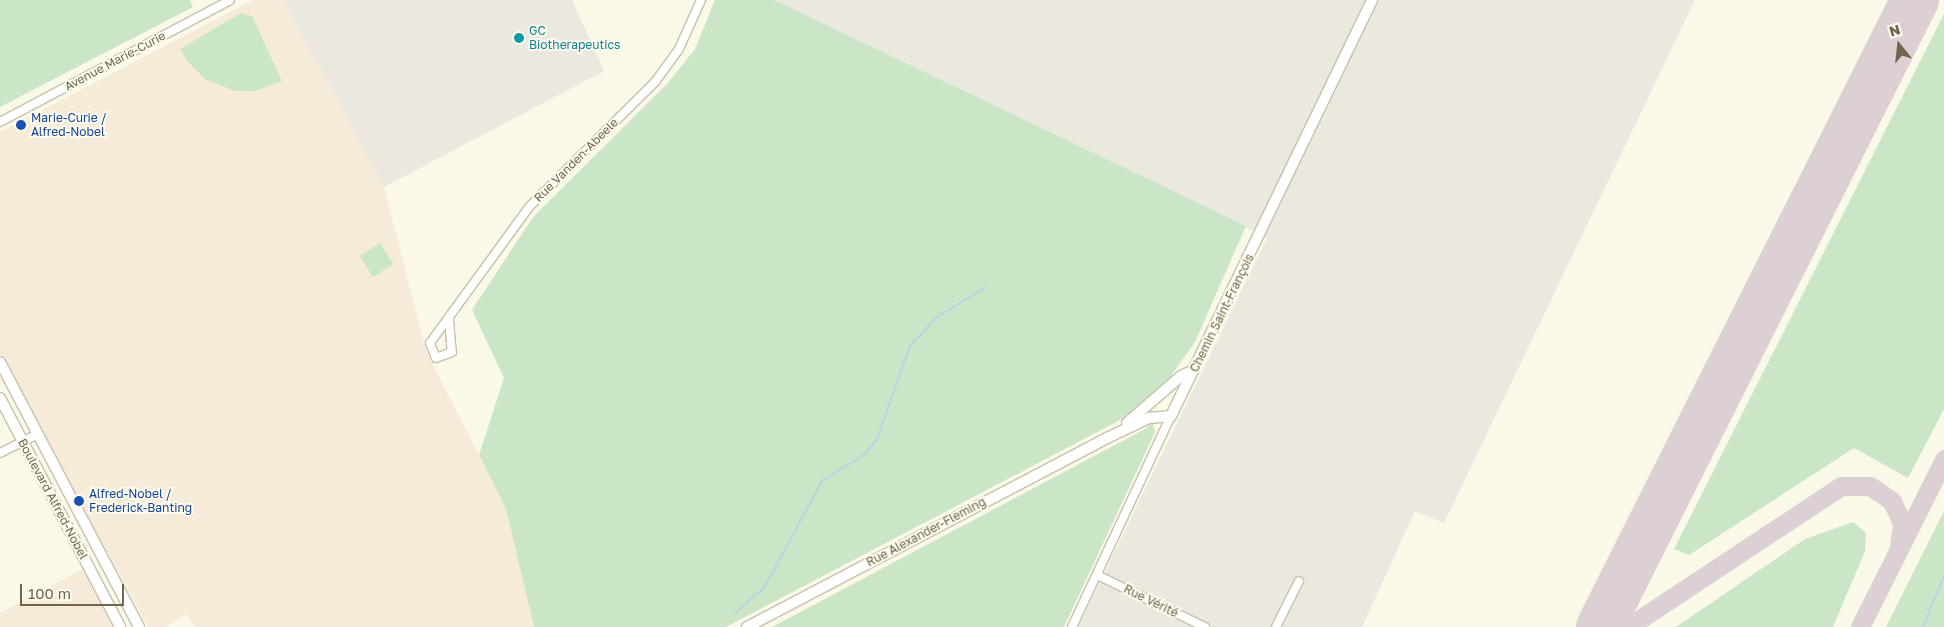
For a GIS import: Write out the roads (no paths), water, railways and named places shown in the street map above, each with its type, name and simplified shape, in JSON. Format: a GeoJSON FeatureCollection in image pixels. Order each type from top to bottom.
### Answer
{"type":"FeatureCollection","features":[{"type":"Feature","properties":{"kind":"street","name":"Avenue Marie-Curie"},"geometry":{"type":"LineString","coordinates":[[0,122],[230,0]]}},
{"type":"Feature","properties":{"kind":"street","name":"Rue Vanden-Abeele"},"geometry":{"type":"LineString","coordinates":[[449,320],[452,352],[440,359],[430,351],[430,343],[449,320],[529,207],[660,76],[679,49],[701,0]]}},
{"type":"Feature","properties":{"kind":"street","name":"Chemin Saint-François"},"geometry":{"type":"LineString","coordinates":[[1072,627],[1171,416],[1372,0]]}},
{"type":"Feature","properties":{"kind":"street","name":"Boulevard Alfred-Nobel"},"geometry":{"type":"LineString","coordinates":[[0,362],[139,627]]}},
{"type":"Feature","properties":{"kind":"street","name":"Rue Alexander-Fleming"},"geometry":{"type":"LineString","coordinates":[[1107,438],[1194,370]]}},
{"type":"Feature","properties":{"kind":"street","name":"Boulevard Alfred-Nobel"},"geometry":{"type":"LineString","coordinates":[[0,398],[120,627]]}},
{"type":"Feature","properties":{"kind":"street","name":"Rue Alexander-Fleming"},"geometry":{"type":"LineString","coordinates":[[747,627],[1107,438],[1148,418],[1171,416]]}},
{"type":"Feature","properties":{"kind":"street"},"geometry":{"type":"LineString","coordinates":[[0,454],[38,434]]}},
{"type":"Feature","properties":{"kind":"street","name":"Rue Vérité"},"geometry":{"type":"LineString","coordinates":[[1097,575],[1205,627]]}},
{"type":"Feature","properties":{"kind":"street"},"geometry":{"type":"LineString","coordinates":[[1276,627],[1299,581]]}},
{"type":"Feature","properties":{"kind":"waterway"},"geometry":{"type":"LineString","coordinates":[[734,614],[764,588],[822,481],[865,454],[877,439],[910,346],[938,316],[985,288]]}},
{"type":"Feature","properties":{"kind":"waterway"},"geometry":{"type":"LineString","coordinates":[[1923,627],[1944,576]]}},
{"type":"Feature","properties":{"kind":"place","name":"GC Biotherapeutics"},"geometry":{"type":"Point","coordinates":[519,38]}},
{"type":"Feature","properties":{"kind":"place","name":"Marie-Curie / Alfred-Nobel"},"geometry":{"type":"Point","coordinates":[21,125]}},
{"type":"Feature","properties":{"kind":"place","name":"Alfred-Nobel / Frederick-Banting"},"geometry":{"type":"Point","coordinates":[79,501]}}]}
